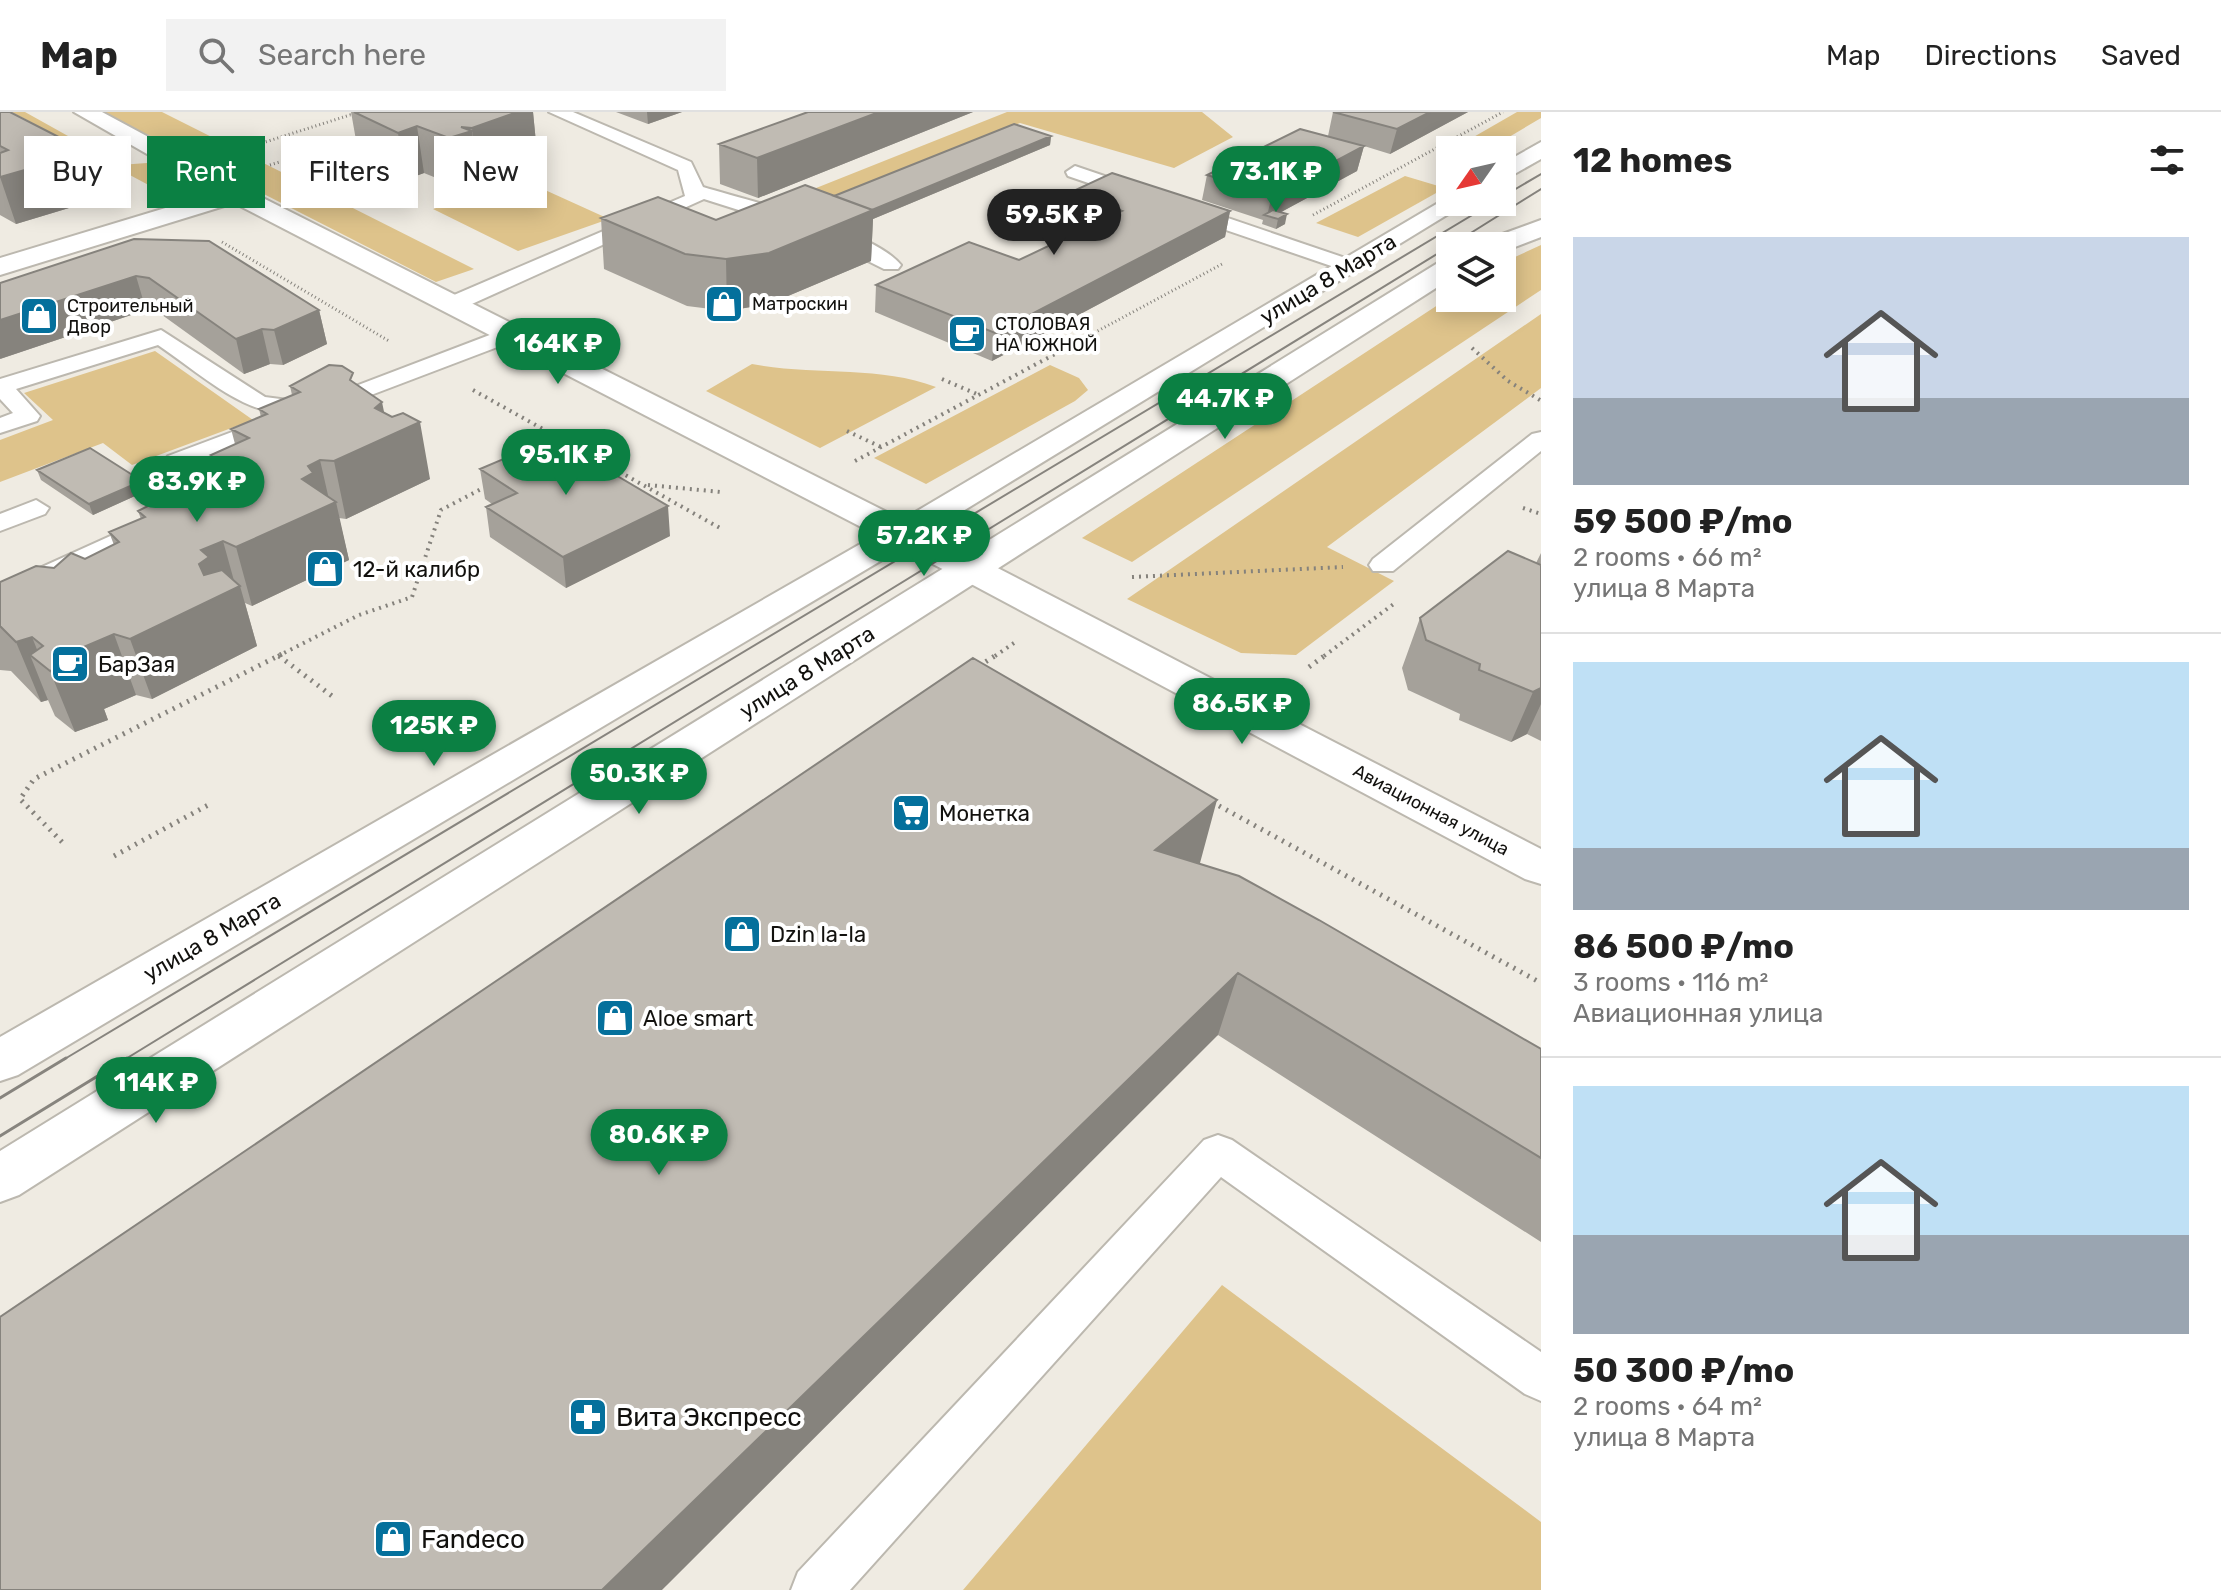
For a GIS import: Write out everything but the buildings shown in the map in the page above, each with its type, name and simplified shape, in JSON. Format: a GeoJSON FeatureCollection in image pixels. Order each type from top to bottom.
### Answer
{"type":"FeatureCollection","features":[{"type":"Feature","properties":{"kind":"main road","name":"Авиационная улица"},"geometry":{"type":"LineString","coordinates":[[85,112],[147,146]]}},
{"type":"Feature","properties":{"kind":"main road"},"geometry":{"type":"LineString","coordinates":[[1516,165],[1541,149]]}},
{"type":"Feature","properties":{"kind":"main road"},"geometry":{"type":"LineString","coordinates":[[1516,176],[1535,184]]}},
{"type":"Feature","properties":{"kind":"main road"},"geometry":{"type":"LineString","coordinates":[[0,267],[191,208]]}},
{"type":"Feature","properties":{"kind":"main road","name":"Авиационная улица"},"geometry":{"type":"LineString","coordinates":[[264,208],[971,569],[1541,868]]}},
{"type":"Feature","properties":{"kind":"main road","name":"улица 8 Марта"},"geometry":{"type":"LineString","coordinates":[[0,1061],[902,534],[1436,214]]}},
{"type":"Feature","properties":{"kind":"main road"},"geometry":{"type":"LineString","coordinates":[[1516,238],[1541,228]]}},
{"type":"Feature","properties":{"kind":"main road","name":"улица 8 Марта"},"geometry":{"type":"LineString","coordinates":[[0,1179],[1436,276]]}},
{"type":"Feature","properties":{"kind":"lane"},"geometry":{"type":"LineString","coordinates":[[455,303],[695,199],[685,166],[558,112]]}},
{"type":"Feature","properties":{"kind":"lane"},"geometry":{"type":"LineString","coordinates":[[1075,172],[1350,266]]}},
{"type":"Feature","properties":{"kind":"lane"},"geometry":{"type":"LineString","coordinates":[[694,190],[817,230],[869,250],[891,265]]}},
{"type":"Feature","properties":{"kind":"lane"},"geometry":{"type":"LineString","coordinates":[[0,597],[172,518],[177,461],[513,333]]}},
{"type":"Feature","properties":{"kind":"lane"},"geometry":{"type":"LineString","coordinates":[[0,426],[28,416],[1,386],[161,337],[258,403],[309,410]]}},
{"type":"Feature","properties":{"kind":"lane"},"geometry":{"type":"LineString","coordinates":[[1383,565],[1541,439]]}},
{"type":"Feature","properties":{"kind":"lane"},"geometry":{"type":"LineString","coordinates":[[0,523],[36,508]]}},
{"type":"Feature","properties":{"kind":"lane"},"geometry":{"type":"LineString","coordinates":[[816,1590],[1218,1152],[1541,1379]]}},
{"type":"Feature","properties":{"kind":"path"},"geometry":{"type":"LineString","coordinates":[[854,461],[1503,112]]}},
{"type":"Feature","properties":{"kind":"path"},"geometry":{"type":"LineString","coordinates":[[265,142],[350,115],[362,117]]}},
{"type":"Feature","properties":{"kind":"path"},"geometry":{"type":"LineString","coordinates":[[1472,348],[1508,381],[1541,400]]}},
{"type":"Feature","properties":{"kind":"path"},"geometry":{"type":"LineString","coordinates":[[942,379],[979,395]]}},
{"type":"Feature","properties":{"kind":"path"},"geometry":{"type":"LineString","coordinates":[[847,431],[881,447]]}},
{"type":"Feature","properties":{"kind":"path"},"geometry":{"type":"LineString","coordinates":[[559,452],[573,446]]}},
{"type":"Feature","properties":{"kind":"path"},"geometry":{"type":"LineString","coordinates":[[62,842],[20,799],[23,790],[34,779],[380,606],[412,597],[441,510],[491,484]]}},
{"type":"Feature","properties":{"kind":"path"},"geometry":{"type":"LineString","coordinates":[[643,485],[732,493]]}},
{"type":"Feature","properties":{"kind":"path"},"geometry":{"type":"LineString","coordinates":[[1309,667],[1364,626]]}},
{"type":"Feature","properties":{"kind":"path"},"geometry":{"type":"LineString","coordinates":[[967,674],[1020,638]]}},
{"type":"Feature","properties":{"kind":"path"},"geometry":{"type":"LineString","coordinates":[[279,656],[332,696]]}},
{"type":"Feature","properties":{"kind":"path"},"geometry":{"type":"LineString","coordinates":[[1208,799],[1541,983]]}},
{"type":"Feature","properties":{"kind":"path"},"geometry":{"type":"LineString","coordinates":[[114,856],[210,804]]}},
{"type":"Feature","properties":{"kind":"shaded area"},"geometry":{"type":"Polygon","coordinates":[[[12,112],[25,112],[68,136],[57,136],[12,112]]]}},
{"type":"Feature","properties":{"kind":"shaded area"},"geometry":{"type":"Polygon","coordinates":[[[103,112],[162,112],[210,136],[150,136],[103,112]]]}},
{"type":"Feature","properties":{"kind":"shaded area"},"geometry":{"type":"Polygon","coordinates":[[[1007,112],[1202,112],[1233,137],[1174,168],[1020,123],[814,206],[796,196],[1007,112]]]}},
{"type":"Feature","properties":{"kind":"shaded area"},"geometry":{"type":"Polygon","coordinates":[[[1517,112],[1541,112],[1541,118],[1511,136],[1475,136],[1517,112]]]}},
{"type":"Feature","properties":{"kind":"shaded area"},"geometry":{"type":"Polygon","coordinates":[[[147,163],[147,184],[131,176],[131,164],[147,163]]]}},
{"type":"Feature","properties":{"kind":"shaded area"},"geometry":{"type":"Polygon","coordinates":[[[265,164],[281,172],[281,203],[265,195],[265,164]]]}},
{"type":"Feature","properties":{"kind":"shaded area"},"geometry":{"type":"Polygon","coordinates":[[[1405,176],[1436,185],[1436,193],[1358,237],[1316,223],[1405,176]]]}},
{"type":"Feature","properties":{"kind":"shaded area"},"geometry":{"type":"Polygon","coordinates":[[[547,191],[609,219],[518,251],[433,209],[547,208],[547,191]]]}},
{"type":"Feature","properties":{"kind":"shaded area"},"geometry":{"type":"Polygon","coordinates":[[[291,208],[353,208],[474,269],[436,282],[291,208]]]}},
{"type":"Feature","properties":{"kind":"shaded area"},"geometry":{"type":"Polygon","coordinates":[[[1541,245],[1541,290],[1516,307],[1516,257],[1541,245]]]}},
{"type":"Feature","properties":{"kind":"shaded area"},"geometry":{"type":"Polygon","coordinates":[[[1436,306],[1436,312],[1508,312],[1132,562],[1082,538],[1436,306]]]}},
{"type":"Feature","properties":{"kind":"shaded area"},"geometry":{"type":"Polygon","coordinates":[[[1541,314],[1541,388],[1327,547],[1394,581],[1296,655],[1241,653],[1127,599],[1541,314]]]}},
{"type":"Feature","properties":{"kind":"shaded area"},"geometry":{"type":"Polygon","coordinates":[[[155,351],[253,420],[132,465],[103,443],[0,482],[0,440],[53,420],[24,393],[155,351]]]}},
{"type":"Feature","properties":{"kind":"shaded area"},"geometry":{"type":"Polygon","coordinates":[[[752,364],[798,370],[868,373],[914,380],[936,387],[820,448],[706,391],[752,364]]]}},
{"type":"Feature","properties":{"kind":"shaded area"},"geometry":{"type":"Polygon","coordinates":[[[1050,365],[1079,378],[1088,390],[1075,401],[926,484],[874,458],[1050,365]]]}},
{"type":"Feature","properties":{"kind":"shaded area"},"geometry":{"type":"Polygon","coordinates":[[[1222,1285],[1541,1522],[1541,1590],[963,1590],[1222,1285]]]}},
{"type":"Feature","properties":{"kind":"tram line"},"geometry":{"type":"LineString","coordinates":[[1516,189],[1541,174]]}},
{"type":"Feature","properties":{"kind":"tram line"},"geometry":{"type":"LineString","coordinates":[[124,1060],[1541,189]]}},
{"type":"Feature","properties":{"kind":"tram line"},"geometry":{"type":"LineString","coordinates":[[63,1060],[1471,216]]}},
{"type":"Feature","properties":{"kind":"tram line"},"geometry":{"type":"LineString","coordinates":[[0,1098],[66,1058]]}},
{"type":"Feature","properties":{"kind":"tram line"},"geometry":{"type":"LineString","coordinates":[[0,1136],[127,1058]]}},
{"type":"Feature","properties":{"kind":"place","name":"Матроскин"},"geometry":{"type":"Point","coordinates":[724,304]}},
{"type":"Feature","properties":{"kind":"place","name":"Строительный Двор"},"geometry":{"type":"Point","coordinates":[39,316]}},
{"type":"Feature","properties":{"kind":"place","name":"СТОЛОВАЯ НА ЮЖНОЙ"},"geometry":{"type":"Point","coordinates":[967,334]}},
{"type":"Feature","properties":{"kind":"place","name":"12-й калибр"},"geometry":{"type":"Point","coordinates":[325,569]}},
{"type":"Feature","properties":{"kind":"place","name":"БарЗая"},"geometry":{"type":"Point","coordinates":[70,664]}},
{"type":"Feature","properties":{"kind":"place","name":"Монетка"},"geometry":{"type":"Point","coordinates":[911,813]}},
{"type":"Feature","properties":{"kind":"place","name":"Dzin la-la"},"geometry":{"type":"Point","coordinates":[742,934]}},
{"type":"Feature","properties":{"kind":"place","name":"Aloe smart"},"geometry":{"type":"Point","coordinates":[615,1018]}},
{"type":"Feature","properties":{"kind":"place","name":"Вита Экспресс"},"geometry":{"type":"Point","coordinates":[588,1417]}},
{"type":"Feature","properties":{"kind":"place","name":"Fandeco"},"geometry":{"type":"Point","coordinates":[393,1539]}}]}
